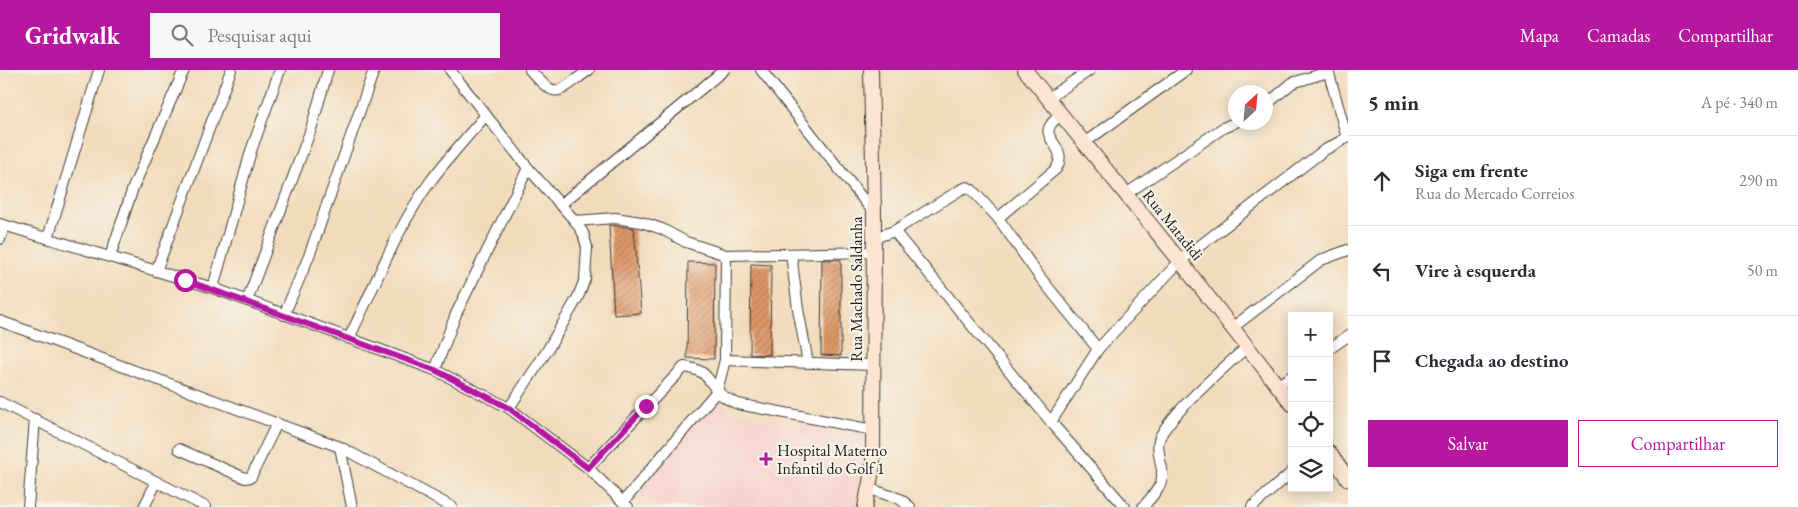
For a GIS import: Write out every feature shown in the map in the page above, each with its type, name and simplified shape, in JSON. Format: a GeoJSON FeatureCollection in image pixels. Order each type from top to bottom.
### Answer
{"type":"FeatureCollection","features":[{"type":"Feature","properties":{"kind":"street"},"geometry":{"type":"LineString","coordinates":[[48,238],[99,70]]}},
{"type":"Feature","properties":{"kind":"street"},"geometry":{"type":"LineString","coordinates":[[110,257],[133,188],[184,70]]}},
{"type":"Feature","properties":{"kind":"street"},"geometry":{"type":"LineString","coordinates":[[156,272],[231,70]]}},
{"type":"Feature","properties":{"kind":"street"},"geometry":{"type":"LineString","coordinates":[[213,288],[251,151],[280,70]]}},
{"type":"Feature","properties":{"kind":"street"},"geometry":{"type":"LineString","coordinates":[[248,301],[310,129],[328,70]]}},
{"type":"Feature","properties":{"kind":"street"},"geometry":{"type":"LineString","coordinates":[[284,314],[309,256],[360,115],[374,70]]}},
{"type":"Feature","properties":{"kind":"street"},"geometry":{"type":"LineString","coordinates":[[450,70],[528,168],[575,221],[583,233],[587,247],[585,279],[578,297],[547,351],[509,408]]}},
{"type":"Feature","properties":{"kind":"street"},"geometry":{"type":"LineString","coordinates":[[530,70],[552,92],[559,90],[589,70]]}},
{"type":"Feature","properties":{"kind":"street"},"geometry":{"type":"LineString","coordinates":[[560,206],[724,70]]}},
{"type":"Feature","properties":{"kind":"street"},"geometry":{"type":"LineString","coordinates":[[762,70],[874,213]]}},
{"type":"Feature","properties":{"kind":"street","name":"Rua Machado Saldanha"},"geometry":{"type":"LineString","coordinates":[[865,507],[870,489],[873,430],[874,213],[871,70]]}},
{"type":"Feature","properties":{"kind":"street","name":"Rua Matadidi"},"geometry":{"type":"LineString","coordinates":[[1025,70],[1180,261],[1290,402]]}},
{"type":"Feature","properties":{"kind":"street"},"geometry":{"type":"LineString","coordinates":[[1047,99],[1090,70]]}},
{"type":"Feature","properties":{"kind":"street"},"geometry":{"type":"LineString","coordinates":[[1084,143],[1186,70]]}},
{"type":"Feature","properties":{"kind":"street"},"geometry":{"type":"LineString","coordinates":[[1051,422],[1098,350],[1180,261],[1323,152],[1348,137],[1328,71],[1292,83],[1273,99]]}},
{"type":"Feature","properties":{"kind":"street"},"geometry":{"type":"LineString","coordinates":[[349,338],[392,248],[417,203],[430,182],[486,115]]}},
{"type":"Feature","properties":{"kind":"street"},"geometry":{"type":"LineString","coordinates":[[998,218],[1056,169],[1061,161],[1060,154],[1047,132],[1047,127],[1051,122],[1061,115]]}},
{"type":"Feature","properties":{"kind":"street"},"geometry":{"type":"LineString","coordinates":[[1126,194],[1228,126]]}},
{"type":"Feature","properties":{"kind":"street"},"geometry":{"type":"LineString","coordinates":[[435,370],[456,314],[528,168]]}},
{"type":"Feature","properties":{"kind":"street"},"geometry":{"type":"LineString","coordinates":[[575,221],[615,218],[641,222],[686,242],[726,255],[790,254],[874,245],[967,187],[982,199],[998,218],[1039,276],[1098,350]]}},
{"type":"Feature","properties":{"kind":"street"},"geometry":{"type":"LineString","coordinates":[[0,239],[3,225],[48,238],[213,288],[435,370],[509,408],[588,468],[625,504],[717,391],[725,360],[726,255]]}},
{"type":"Feature","properties":{"kind":"street"},"geometry":{"type":"LineString","coordinates":[[894,231],[1051,422],[1125,507]]}},
{"type":"Feature","properties":{"kind":"street"},"geometry":{"type":"LineString","coordinates":[[1232,328],[1321,260],[1348,250]]}},
{"type":"Feature","properties":{"kind":"street"},"geometry":{"type":"LineString","coordinates":[[790,254],[808,363]]}},
{"type":"Feature","properties":{"kind":"street"},"geometry":{"type":"LineString","coordinates":[[0,322],[340,447],[452,507]]}},
{"type":"Feature","properties":{"kind":"street"},"geometry":{"type":"LineString","coordinates":[[1333,346],[1348,336]]}},
{"type":"Feature","properties":{"kind":"street"},"geometry":{"type":"LineString","coordinates":[[1143,507],[1162,480],[1162,468],[1157,455],[1159,439],[1167,425],[1203,387],[1246,347]]}},
{"type":"Feature","properties":{"kind":"street"},"geometry":{"type":"LineString","coordinates":[[725,360],[873,365]]}},
{"type":"Feature","properties":{"kind":"street"},"geometry":{"type":"LineString","coordinates":[[588,468],[684,367],[698,368],[708,377],[717,391],[738,404],[873,430]]}},
{"type":"Feature","properties":{"kind":"street"},"geometry":{"type":"LineString","coordinates":[[1277,386],[1288,379]]}},
{"type":"Feature","properties":{"kind":"street"},"geometry":{"type":"LineString","coordinates":[[0,402],[206,507]]}},
{"type":"Feature","properties":{"kind":"street"},"geometry":{"type":"LineString","coordinates":[[28,507],[34,419]]}},
{"type":"Feature","properties":{"kind":"street"},"geometry":{"type":"LineString","coordinates":[[179,449],[245,478],[251,477],[277,424]]}},
{"type":"Feature","properties":{"kind":"street"},"geometry":{"type":"LineString","coordinates":[[340,447],[352,507]]}},
{"type":"Feature","properties":{"kind":"street"},"geometry":{"type":"LineString","coordinates":[[1333,458],[1348,480]]}},
{"type":"Feature","properties":{"kind":"street"},"geometry":{"type":"LineString","coordinates":[[1252,507],[1288,476]]}},
{"type":"Feature","properties":{"kind":"street"},"geometry":{"type":"LineString","coordinates":[[144,507],[156,482]]}},
{"type":"Feature","properties":{"kind":"street"},"geometry":{"type":"LineString","coordinates":[[870,489],[900,499],[910,507]]}},
{"type":"Feature","properties":{"kind":"shaded area","name":"Hospital Materno Infantil do Golf 1"},"geometry":{"type":"Polygon","coordinates":[[[717,401],[732,412],[791,424],[865,435],[865,483],[858,507],[651,507],[637,493],[717,401]]]}},
{"type":"Feature","properties":{"kind":"building"},"geometry":{"type":"Polygon","coordinates":[[[609,225],[634,228],[641,313],[614,315],[609,225]]]}},
{"type":"Feature","properties":{"kind":"building"},"geometry":{"type":"Polygon","coordinates":[[[822,260],[841,260],[841,356],[821,355],[822,260]]]}},
{"type":"Feature","properties":{"kind":"building"},"geometry":{"type":"Polygon","coordinates":[[[688,262],[715,263],[714,359],[687,358],[688,262]]]}},
{"type":"Feature","properties":{"kind":"building"},"geometry":{"type":"Polygon","coordinates":[[[751,264],[771,265],[770,355],[750,354],[751,264]]]}},
{"type":"Feature","properties":{"kind":"place","name":"Hospital Materno Infantil do Golf 1"},"geometry":{"type":"Point","coordinates":[766,459]}},
{"type":"Feature","properties":{"kind":"route"},"geometry":{"type":"LineString","coordinates":[[185,280],[213,288],[435,370],[509,408],[588,468],[646,406]]}}]}
